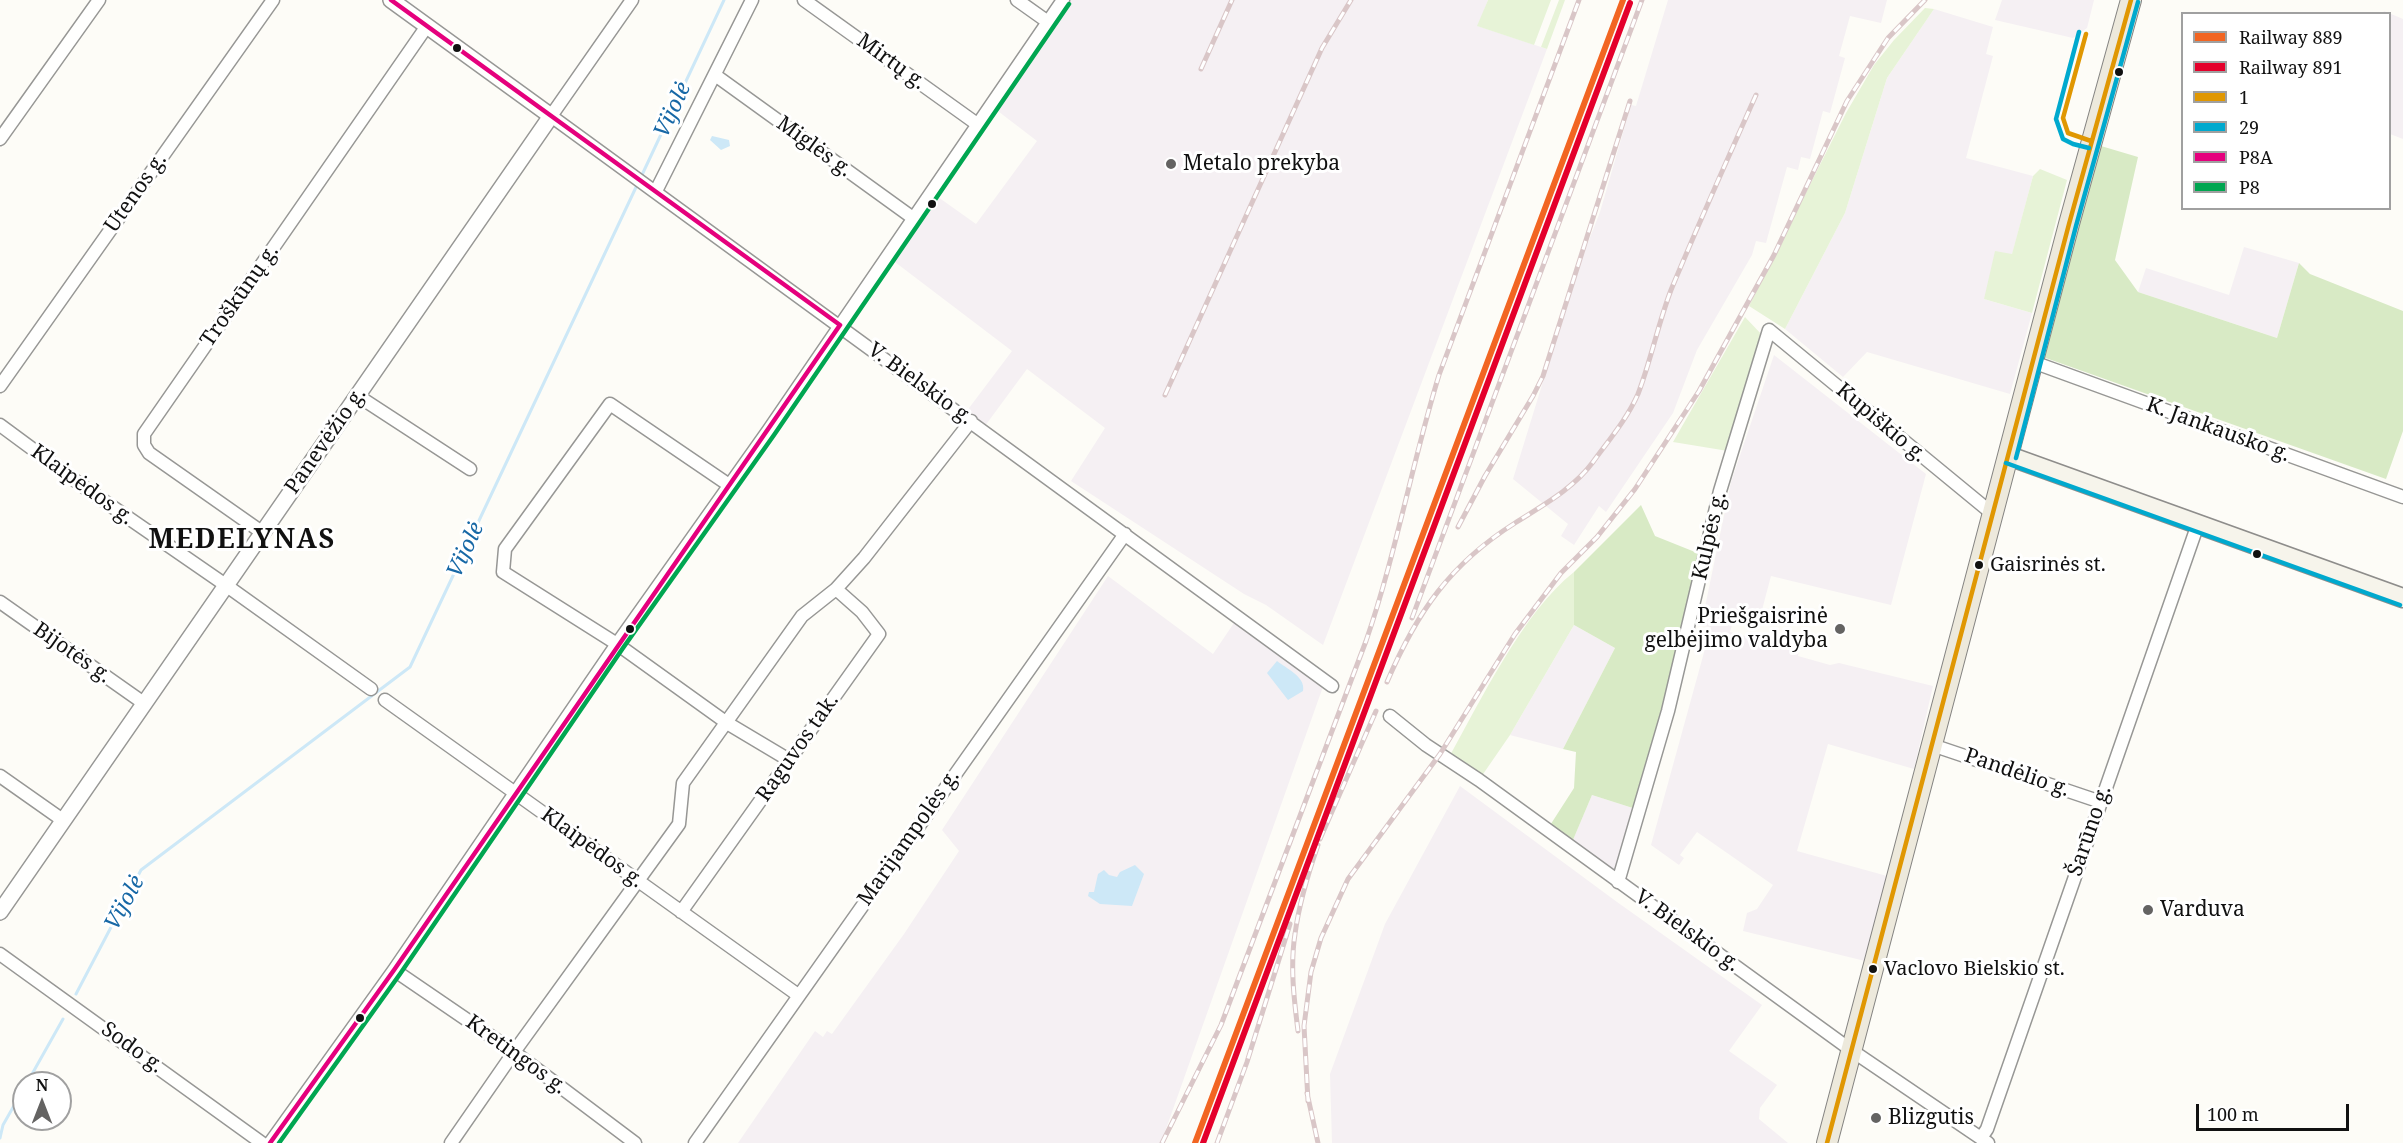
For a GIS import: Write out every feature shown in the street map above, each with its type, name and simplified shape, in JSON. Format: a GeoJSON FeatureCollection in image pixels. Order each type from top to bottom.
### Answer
{"type":"FeatureCollection","features":[{"type":"Feature","properties":{"kind":"main road"},"geometry":{"type":"LineString","coordinates":[[1827,1143],[1994,515],[2071,214],[2131,0]]}},
{"type":"Feature","properties":{"kind":"main road"},"geometry":{"type":"LineString","coordinates":[[2009,456],[2403,598]]}},
{"type":"Feature","properties":{"kind":"street"},"geometry":{"type":"LineString","coordinates":[[0,139],[99,0]]}},
{"type":"Feature","properties":{"kind":"street","name":"Utenos g."},"geometry":{"type":"LineString","coordinates":[[0,386],[273,0]]}},
{"type":"Feature","properties":{"kind":"street","name":"V. Bielskio g."},"geometry":{"type":"LineString","coordinates":[[391,0],[840,325],[1332,686]]}},
{"type":"Feature","properties":{"kind":"street","name":"Panevėžio g."},"geometry":{"type":"LineString","coordinates":[[0,912],[632,0]]}},
{"type":"Feature","properties":{"kind":"street"},"geometry":{"type":"LineString","coordinates":[[652,188],[715,75],[752,0]]}},
{"type":"Feature","properties":{"kind":"street","name":"Mirtų g."},"geometry":{"type":"LineString","coordinates":[[804,0],[977,124]]}},
{"type":"Feature","properties":{"kind":"street"},"geometry":{"type":"LineString","coordinates":[[1017,0],[1048,22]]}},
{"type":"Feature","properties":{"kind":"street"},"geometry":{"type":"LineString","coordinates":[[270,1143],[394,970],[1063,0]]}},
{"type":"Feature","properties":{"kind":"street","name":"Troškūnų g."},"geometry":{"type":"LineString","coordinates":[[263,533],[149,453],[144,445],[144,434],[427,26]]}},
{"type":"Feature","properties":{"kind":"street","name":"Miglės g."},"geometry":{"type":"LineString","coordinates":[[715,75],[913,218]]}},
{"type":"Feature","properties":{"kind":"street","name":"Kupiškio g."},"geometry":{"type":"LineString","coordinates":[[1769,330],[1994,515]]}},
{"type":"Feature","properties":{"kind":"street","name":"Kulpės g."},"geometry":{"type":"LineString","coordinates":[[1618,882],[1668,711],[1720,491],[1769,330]]}},
{"type":"Feature","properties":{"kind":"street","name":"K. Jankausko g."},"geometry":{"type":"LineString","coordinates":[[2033,362],[2403,497]]}},
{"type":"Feature","properties":{"kind":"street"},"geometry":{"type":"LineString","coordinates":[[358,396],[470,469]]}},
{"type":"Feature","properties":{"kind":"street"},"geometry":{"type":"LineString","coordinates":[[729,485],[610,404],[505,549],[503,572],[617,644],[727,723],[789,760]]}},
{"type":"Feature","properties":{"kind":"street"},"geometry":{"type":"LineString","coordinates":[[451,1143],[514,1052],[679,825],[683,783],[802,616],[836,589],[864,558],[971,422]]}},
{"type":"Feature","properties":{"kind":"street","name":"Klaipėdos g."},"geometry":{"type":"LineString","coordinates":[[0,425],[88,490],[371,689]]}},
{"type":"Feature","properties":{"kind":"street","name":"Šarūno g."},"geometry":{"type":"LineString","coordinates":[[1984,1141],[2198,524]]}},
{"type":"Feature","properties":{"kind":"street","name":"Marijampolės g."},"geometry":{"type":"LineString","coordinates":[[694,1143],[1125,534]]}},
{"type":"Feature","properties":{"kind":"street","name":"Raguvos tak."},"geometry":{"type":"LineString","coordinates":[[681,912],[879,634],[862,612],[836,589]]}},
{"type":"Feature","properties":{"kind":"street","name":"Bijotės g."},"geometry":{"type":"LineString","coordinates":[[0,602],[145,704]]}},
{"type":"Feature","properties":{"kind":"street","name":"Klaipėdos g."},"geometry":{"type":"LineString","coordinates":[[385,700],[798,996]]}},
{"type":"Feature","properties":{"kind":"street","name":"V. Bielskio g."},"geometry":{"type":"LineString","coordinates":[[1390,716],[1426,745],[1479,780],[1851,1050],[1984,1141]]}},
{"type":"Feature","properties":{"kind":"street","name":"Pandėlio g."},"geometry":{"type":"LineString","coordinates":[[1932,745],[2101,802]]}},
{"type":"Feature","properties":{"kind":"street"},"geometry":{"type":"LineString","coordinates":[[0,776],[64,821]]}},
{"type":"Feature","properties":{"kind":"street","name":"Sodo g."},"geometry":{"type":"LineString","coordinates":[[0,954],[262,1143]]}},
{"type":"Feature","properties":{"kind":"street","name":"Kretingos g."},"geometry":{"type":"LineString","coordinates":[[394,970],[514,1052],[635,1143]]}},
{"type":"Feature","properties":{"kind":"shaded area"},"geometry":{"type":"Polygon","coordinates":[[[1063,0],[1488,0],[1478,26],[1547,49],[1323,645],[1266,605],[1244,594],[1071,481],[1105,428],[1027,369],[982,430],[963,416],[1012,351],[887,256],[931,192],[976,224],[1037,141],[990,105],[1063,0]]]}},
{"type":"Feature","properties":{"kind":"shaded area"},"geometry":{"type":"Polygon","coordinates":[[[1668,0],[1887,0],[1881,23],[1850,16],[1839,56],[1845,58],[1830,113],[1823,111],[1810,159],[1801,157],[1798,170],[1787,167],[1766,243],[1756,241],[1752,255],[1697,350],[1673,413],[1606,512],[1599,506],[1574,545],[1561,536],[1568,524],[1513,479],[1578,268],[1600,212],[1631,105],[1636,106],[1668,0]]]}},
{"type":"Feature","properties":{"kind":"shaded area"},"geometry":{"type":"Polygon","coordinates":[[[2002,0],[2094,0],[2087,28],[2073,38],[1995,20],[2002,0]]]}},
{"type":"Feature","properties":{"kind":"shaded area"},"geometry":{"type":"Polygon","coordinates":[[[1934,9],[1993,27],[1986,54],[1993,56],[1966,158],[2033,176],[2012,255],[1984,299],[2032,313],[2010,394],[1867,352],[1843,377],[1785,329],[1845,213],[1887,78],[1934,9]]]}},
{"type":"Feature","properties":{"kind":"shaded area"},"geometry":{"type":"Polygon","coordinates":[[[2391,14],[2403,19],[2403,139],[2391,134],[2391,14]]]}},
{"type":"Feature","properties":{"kind":"shaded area"},"geometry":{"type":"Polygon","coordinates":[[[2244,247],[2299,263],[2277,338],[2138,292],[2146,268],[2229,295],[2244,247]]]}},
{"type":"Feature","properties":{"kind":"shaded area"},"geometry":{"type":"Polygon","coordinates":[[[1774,355],[1926,474],[1891,605],[1771,576],[1758,625],[1734,618],[1730,632],[1799,651],[1798,656],[1830,665],[1839,663],[1933,686],[1914,769],[1828,744],[1797,851],[1887,876],[1865,961],[1743,931],[1747,913],[1757,909],[1773,885],[1697,832],[1680,855],[1684,858],[1679,865],[1651,845],[1711,627],[1701,626],[1731,482],[1774,355]]]}},
{"type":"Feature","properties":{"kind":"shaded area"},"geometry":{"type":"Polygon","coordinates":[[[1108,576],[1213,654],[1238,617],[1325,681],[1161,1143],[738,1143],[815,1031],[823,1037],[827,1031],[832,1034],[904,934],[959,851],[942,830],[1108,576]]]}},
{"type":"Feature","properties":{"kind":"shaded area"},"geometry":{"type":"Polygon","coordinates":[[[1574,625],[1615,648],[1563,749],[1510,735],[1574,625]]]}},
{"type":"Feature","properties":{"kind":"shaded area"},"geometry":{"type":"Polygon","coordinates":[[[1460,786],[1762,1005],[1729,1051],[1777,1085],[1760,1108],[1759,1119],[1788,1143],[1332,1143],[1330,1074],[1385,924],[1460,786]]]}},
{"type":"Feature","properties":{"kind":"shaded area"},"geometry":{"type":"Polygon","coordinates":[[[1592,795],[1639,810],[1618,882],[1570,847],[1592,795]]]}},
{"type":"Feature","properties":{"kind":"green space"},"geometry":{"type":"Polygon","coordinates":[[[1488,0],[1551,0],[1534,45],[1477,26],[1488,0]]]}},
{"type":"Feature","properties":{"kind":"green space"},"geometry":{"type":"Polygon","coordinates":[[[1559,0],[1565,0],[1547,49],[1541,47],[1559,0]]]}},
{"type":"Feature","properties":{"kind":"green space"},"geometry":{"type":"Polygon","coordinates":[[[1925,8],[1934,9],[1887,78],[1845,213],[1785,329],[1749,306],[1846,113],[1874,65],[1925,8]]]}},
{"type":"Feature","properties":{"kind":"green space"},"geometry":{"type":"Polygon","coordinates":[[[2101,146],[2138,157],[2115,260],[2138,292],[2277,338],[2299,263],[2310,274],[2403,311],[2403,431],[2386,479],[2043,357],[2101,146]]]}},
{"type":"Feature","properties":{"kind":"green space"},"geometry":{"type":"Polygon","coordinates":[[[2040,169],[2067,180],[2032,313],[1984,299],[1995,251],[2012,254],[2033,176],[2040,169]]]}},
{"type":"Feature","properties":{"kind":"green space"},"geometry":{"type":"Polygon","coordinates":[[[1745,317],[1763,336],[1728,451],[1673,442],[1745,317]]]}},
{"type":"Feature","properties":{"kind":"green space"},"geometry":{"type":"Polygon","coordinates":[[[1641,505],[1655,536],[1700,554],[1639,810],[1592,795],[1570,847],[1547,830],[1574,788],[1576,752],[1563,749],[1615,648],[1574,625],[1574,572],[1641,505]]]}},
{"type":"Feature","properties":{"kind":"green space"},"geometry":{"type":"Polygon","coordinates":[[[1574,572],[1574,625],[1510,735],[1479,780],[1448,759],[1488,685],[1520,634],[1555,589],[1574,572]]]}},
{"type":"Feature","properties":{"kind":"water"},"geometry":{"type":"Polygon","coordinates":[[[712,136],[729,140],[730,146],[721,150],[710,140],[712,136]]]}},
{"type":"Feature","properties":{"kind":"water"},"geometry":{"type":"Polygon","coordinates":[[[1277,661],[1299,677],[1302,682],[1303,691],[1288,700],[1267,673],[1277,661]]]}},
{"type":"Feature","properties":{"kind":"water"},"geometry":{"type":"Polygon","coordinates":[[[1135,865],[1144,874],[1132,906],[1100,904],[1088,896],[1089,892],[1094,892],[1098,874],[1104,870],[1109,875],[1117,877],[1120,872],[1135,865]]]}},
{"type":"Feature","properties":{"kind":"waterway","name":"Vijolė"},"geometry":{"type":"LineString","coordinates":[[641,177],[724,0]]}},
{"type":"Feature","properties":{"kind":"waterway","name":"Vijolė"},"geometry":{"type":"LineString","coordinates":[[76,994],[141,870],[410,667],[638,183]]}},
{"type":"Feature","properties":{"kind":"waterway","name":"Vijolė"},"geometry":{"type":"LineString","coordinates":[[34,1071],[63,1019]]}},
{"type":"Feature","properties":{"kind":"waterway","name":"Vijolė"},"geometry":{"type":"LineString","coordinates":[[0,1138],[3,1125],[12,1109]]}},
{"type":"Feature","properties":{"kind":"railway"},"geometry":{"type":"LineString","coordinates":[[1201,69],[1232,0]]}},
{"type":"Feature","properties":{"kind":"railway"},"geometry":{"type":"LineString","coordinates":[[1165,395],[1322,48],[1351,0]]}},
{"type":"Feature","properties":{"kind":"railway"},"geometry":{"type":"LineString","coordinates":[[1162,1143],[1221,1025],[1366,641],[1377,608],[1439,375],[1579,0]]}},
{"type":"Feature","properties":{"kind":"railway"},"geometry":{"type":"LineString","coordinates":[[1412,618],[1642,0]]}},
{"type":"Feature","properties":{"kind":"railway"},"geometry":{"type":"LineString","coordinates":[[1308,1101],[1304,1026],[1311,972],[1321,938],[1348,879],[1440,754],[1515,634],[1561,573],[1597,537],[1635,489],[1699,391],[1774,255],[1847,101],[1888,38],[1925,0]]}},
{"type":"Feature","properties":{"kind":"railway"},"geometry":{"type":"LineString","coordinates":[[1387,682],[1411,633],[1438,592],[1454,573],[1492,539],[1557,496],[1585,472],[1629,412],[1643,381],[1671,290],[1756,95]]}},
{"type":"Feature","properties":{"kind":"railway"},"geometry":{"type":"LineString","coordinates":[[1458,527],[1543,376],[1630,101]]}},
{"type":"Feature","properties":{"kind":"railway"},"geometry":{"type":"LineString","coordinates":[[1320,839],[1376,711]]}},
{"type":"Feature","properties":{"kind":"railway"},"geometry":{"type":"LineString","coordinates":[[1298,1031],[1293,983],[1294,946],[1301,900],[1318,845]]}},
{"type":"Feature","properties":{"kind":"railway"},"geometry":{"type":"LineString","coordinates":[[1217,1143],[1247,1062],[1290,924]]}},
{"type":"Feature","properties":{"kind":"railway"},"geometry":{"type":"LineString","coordinates":[[1307,1093],[1318,1143]]}},
{"type":"Feature","properties":{"kind":"rail line","name":"889"},"geometry":{"type":"LineString","coordinates":[[1195,1143],[1623,0]]}},
{"type":"Feature","properties":{"kind":"rail line","name":"891"},"geometry":{"type":"LineString","coordinates":[[1203,1143],[1630,3]]}},
{"type":"Feature","properties":{"kind":"transit line","name":"P8A"},"geometry":{"type":"LineString","coordinates":[[391,0],[840,325]]}},
{"type":"Feature","properties":{"kind":"transit line","name":"1"},"geometry":{"type":"LineString","coordinates":[[1827,1143],[2069,224],[2131,0]]}},
{"type":"Feature","properties":{"kind":"transit line","name":"29"},"geometry":{"type":"LineString","coordinates":[[2016,458],[2076,226],[2138,2]]}},
{"type":"Feature","properties":{"kind":"transit line","name":"P8"},"geometry":{"type":"LineString","coordinates":[[279,1143],[400,974],[623,648],[774,435],[1069,4]]}},
{"type":"Feature","properties":{"kind":"transit line","name":"29"},"geometry":{"type":"LineString","coordinates":[[2079,32],[2056,119],[2063,139],[2089,148]]}},
{"type":"Feature","properties":{"kind":"transit line","name":"1"},"geometry":{"type":"LineString","coordinates":[[2086,34],[2063,118],[2068,133],[2091,141]]}},
{"type":"Feature","properties":{"kind":"transit line","name":"P8A"},"geometry":{"type":"LineString","coordinates":[[270,1143],[394,970],[840,325]]}},
{"type":"Feature","properties":{"kind":"transit line","name":"29"},"geometry":{"type":"LineString","coordinates":[[2006,463],[2400,605]]}},
{"type":"Feature","properties":{"kind":"place","name":"Metalo prekyba"},"geometry":{"type":"Point","coordinates":[1171,164]}},
{"type":"Feature","properties":{"kind":"place","name":"Gaisrinės st."},"geometry":{"type":"Point","coordinates":[1979,565]}},
{"type":"Feature","properties":{"kind":"place","name":"Priešgaisrinė gelbėjimo valdyba"},"geometry":{"type":"Point","coordinates":[1840,629]}},
{"type":"Feature","properties":{"kind":"place","name":"Varduva"},"geometry":{"type":"Point","coordinates":[2148,910]}},
{"type":"Feature","properties":{"kind":"place","name":"Vaclovo Bielskio st."},"geometry":{"type":"Point","coordinates":[1873,969]}},
{"type":"Feature","properties":{"kind":"place","name":"Blizgutis"},"geometry":{"type":"Point","coordinates":[1876,1118]}},
{"type":"Feature","properties":{"kind":"district","name":"MEDELYNAS"},"geometry":{"type":"Point","coordinates":[242,540]}}]}
